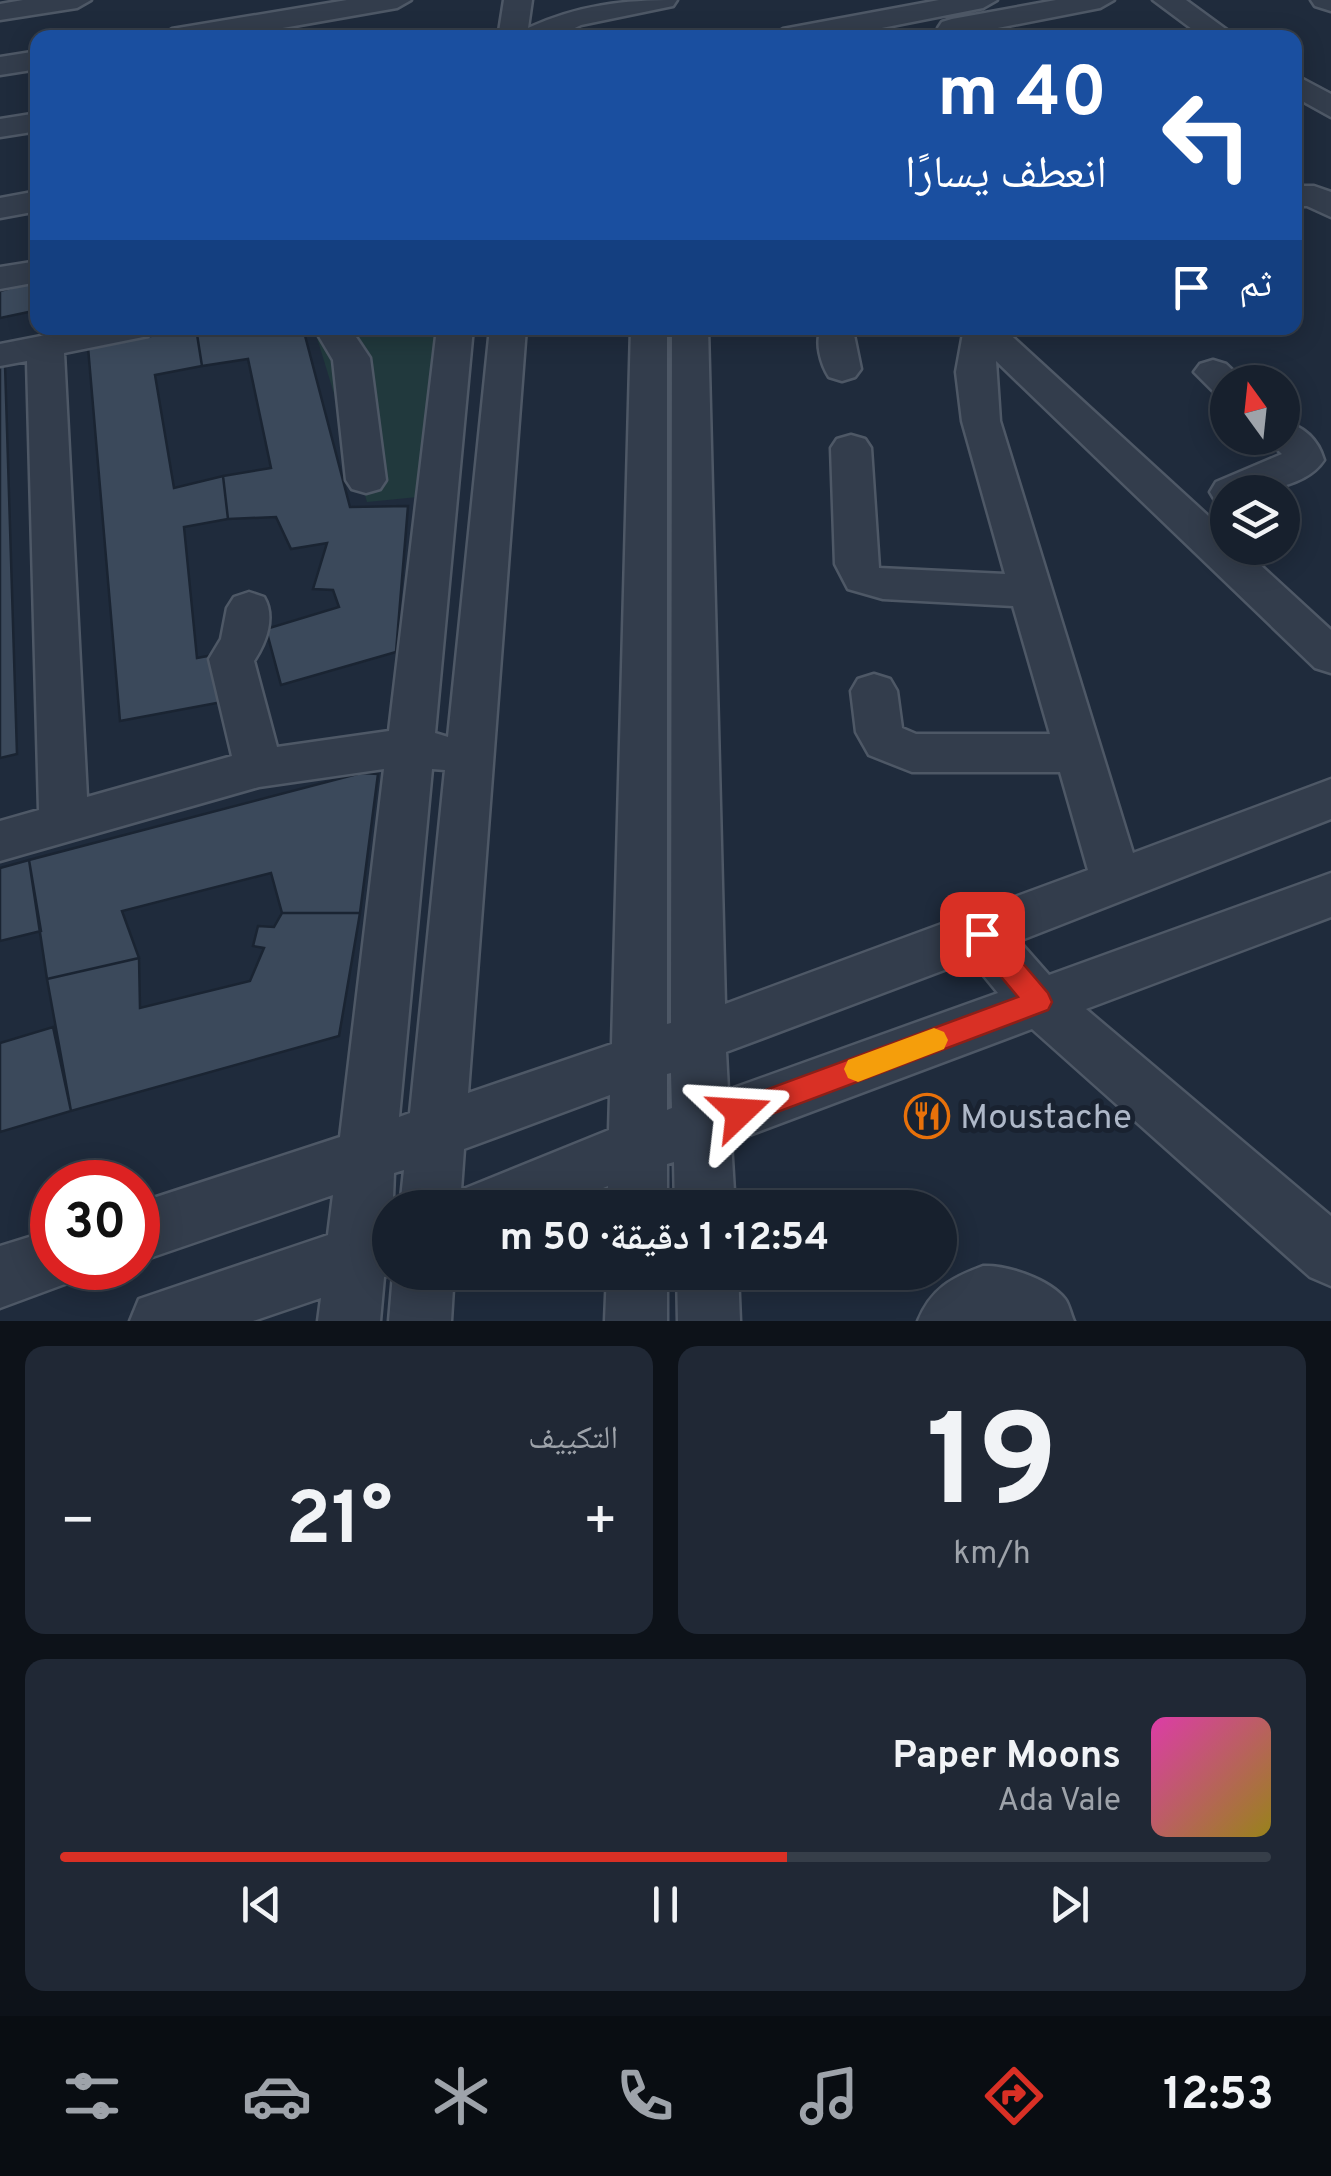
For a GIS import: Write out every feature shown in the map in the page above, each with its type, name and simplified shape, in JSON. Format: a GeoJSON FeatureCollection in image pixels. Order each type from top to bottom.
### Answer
{"type":"FeatureCollection","features":[{"type":"Feature","properties":{"kind":"street"},"geometry":{"type":"LineString","coordinates":[[0,12],[77,0]]}},
{"type":"Feature","properties":{"kind":"street"},"geometry":{"type":"LineString","coordinates":[[219,0],[231,28]]}},
{"type":"Feature","properties":{"kind":"street"},"geometry":{"type":"LineString","coordinates":[[513,30],[518,0]]}},
{"type":"Feature","properties":{"kind":"street"},"geometry":{"type":"LineString","coordinates":[[547,30],[573,18],[664,0]]}},
{"type":"Feature","properties":{"kind":"street"},"geometry":{"type":"LineString","coordinates":[[825,30],[983,0]]}},
{"type":"Feature","properties":{"kind":"street"},"geometry":{"type":"LineString","coordinates":[[943,30],[1100,0]]}},
{"type":"Feature","properties":{"kind":"street"},"geometry":{"type":"LineString","coordinates":[[1167,0],[1212,30]]}},
{"type":"Feature","properties":{"kind":"street"},"geometry":{"type":"LineString","coordinates":[[219,30],[386,2],[391,30]]}},
{"type":"Feature","properties":{"kind":"street"},"geometry":{"type":"LineString","coordinates":[[0,66],[30,61]]}},
{"type":"Feature","properties":{"kind":"street"},"geometry":{"type":"LineString","coordinates":[[1302,89],[1331,109]]}},
{"type":"Feature","properties":{"kind":"street"},"geometry":{"type":"LineString","coordinates":[[1302,117],[1331,109]]}},
{"type":"Feature","properties":{"kind":"street"},"geometry":{"type":"LineString","coordinates":[[0,128],[30,123]]}},
{"type":"Feature","properties":{"kind":"street"},"geometry":{"type":"LineString","coordinates":[[0,184],[30,178]]}},
{"type":"Feature","properties":{"kind":"street"},"geometry":{"type":"LineString","coordinates":[[1302,196],[1314,196],[1331,207]]}},
{"type":"Feature","properties":{"kind":"street"},"geometry":{"type":"LineString","coordinates":[[0,208],[30,202]]}},
{"type":"Feature","properties":{"kind":"street"},"geometry":{"type":"LineString","coordinates":[[0,278],[30,272]]}},
{"type":"Feature","properties":{"kind":"street"},"geometry":{"type":"LineString","coordinates":[[0,355],[102,335]]}},
{"type":"Feature","properties":{"kind":"street"},"geometry":{"type":"LineString","coordinates":[[334,335],[351,358],[366,480]]}},
{"type":"Feature","properties":{"kind":"street"},"geometry":{"type":"LineString","coordinates":[[372,1239],[365,1158],[454,335]]}},
{"type":"Feature","properties":{"kind":"street"},"geometry":{"type":"LineString","coordinates":[[431,1190],[507,335]]}},
{"type":"Feature","properties":{"kind":"street"},"geometry":{"type":"LineString","coordinates":[[638,1190],[650,335]]}},
{"type":"Feature","properties":{"kind":"street"},"geometry":{"type":"LineString","coordinates":[[690,335],[698,1040],[704,1190]]}},
{"type":"Feature","properties":{"kind":"street"},"geometry":{"type":"LineString","coordinates":[[836,335],[842,369]]}},
{"type":"Feature","properties":{"kind":"street"},"geometry":{"type":"LineString","coordinates":[[981,335],[976,396],[1116,882]]}},
{"type":"Feature","properties":{"kind":"street"},"geometry":{"type":"LineString","coordinates":[[989,335],[1331,656]]}},
{"type":"Feature","properties":{"kind":"street"},"geometry":{"type":"LineString","coordinates":[[45,347],[64,825]]}},
{"type":"Feature","properties":{"kind":"street"},"geometry":{"type":"LineString","coordinates":[[851,448],[856,564],[863,578],[883,584],[1031,591]]}},
{"type":"Feature","properties":{"kind":"street"},"geometry":{"type":"LineString","coordinates":[[1270,475],[1304,460],[1300,448]]}},
{"type":"Feature","properties":{"kind":"street"},"geometry":{"type":"LineString","coordinates":[[1180,514],[1210,501]]}},
{"type":"Feature","properties":{"kind":"street"},"geometry":{"type":"LineString","coordinates":[[249,608],[244,642],[231,660],[259,768]]}},
{"type":"Feature","properties":{"kind":"street"},"geometry":{"type":"LineString","coordinates":[[874,691],[879,732],[898,749],[912,753],[1078,753]]}},
{"type":"Feature","properties":{"kind":"street"},"geometry":{"type":"LineString","coordinates":[[0,841],[259,768],[412,746],[470,760]]}},
{"type":"Feature","properties":{"kind":"street"},"geometry":{"type":"LineString","coordinates":[[160,1225],[436,1134],[698,1040],[1331,798]]}},
{"type":"Feature","properties":{"kind":"street"},"geometry":{"type":"LineString","coordinates":[[529,1190],[638,1146],[1331,895]]}},
{"type":"Feature","properties":{"kind":"street"},"geometry":{"type":"LineString","coordinates":[[982,934],[1039,1002],[1331,1256]]}},
{"type":"Feature","properties":{"kind":"street"},"geometry":{"type":"LineString","coordinates":[[161,1321],[372,1251]]}},
{"type":"Feature","properties":{"kind":"street"},"geometry":{"type":"LineString","coordinates":[[349,1321],[372,1254]]}},
{"type":"Feature","properties":{"kind":"street"},"geometry":{"type":"LineString","coordinates":[[0,1277],[30,1267]]}},
{"type":"Feature","properties":{"kind":"street"},"geometry":{"type":"LineString","coordinates":[[420,1321],[423,1290]]}},
{"type":"Feature","properties":{"kind":"street"},"geometry":{"type":"LineString","coordinates":[[636,1321],[637,1290]]}},
{"type":"Feature","properties":{"kind":"street"},"geometry":{"type":"LineString","coordinates":[[708,1290],[709,1321]]}},
{"type":"Feature","properties":{"kind":"street"},"geometry":{"type":"LineString","coordinates":[[949,1321],[964,1303],[989,1295],[1018,1302],[1043,1321]]}},
{"type":"Feature","properties":{"kind":"green space"},"geometry":{"type":"Polygon","coordinates":[[[316,335],[448,335],[428,496],[367,502],[316,335]]]}},
{"type":"Feature","properties":{"kind":"building"},"geometry":{"type":"Polygon","coordinates":[[[30,282],[30,312],[0,318],[0,291],[30,282]]]}},
{"type":"Feature","properties":{"kind":"building"},"geometry":{"type":"Polygon","coordinates":[[[156,335],[197,335],[202,366],[155,375],[174,488],[223,476],[228,519],[184,527],[197,658],[213,655],[222,702],[120,721],[88,347],[156,335]]]}},
{"type":"Feature","properties":{"kind":"building"},"geometry":{"type":"Polygon","coordinates":[[[197,335],[305,335],[350,507],[408,506],[396,652],[281,685],[266,629],[339,607],[333,590],[313,589],[327,543],[291,549],[276,517],[228,519],[223,476],[271,468],[248,359],[202,366],[197,335]]]}},
{"type":"Feature","properties":{"kind":"building"},"geometry":{"type":"Polygon","coordinates":[[[5,364],[17,754],[0,758],[0,365],[5,364]]]}},
{"type":"Feature","properties":{"kind":"building"},"geometry":{"type":"Polygon","coordinates":[[[361,773],[378,774],[360,913],[282,913],[271,873],[122,911],[139,958],[47,979],[29,860],[361,773]]]}},
{"type":"Feature","properties":{"kind":"building"},"geometry":{"type":"Polygon","coordinates":[[[29,860],[41,931],[0,941],[0,868],[29,860]]]}},
{"type":"Feature","properties":{"kind":"building"},"geometry":{"type":"Polygon","coordinates":[[[282,913],[360,913],[339,1036],[71,1111],[47,979],[139,958],[140,1008],[250,981],[264,948],[253,946],[258,926],[274,927],[282,913]]]}},
{"type":"Feature","properties":{"kind":"building"},"geometry":{"type":"Polygon","coordinates":[[[53,1027],[71,1111],[0,1132],[0,1043],[53,1027]]]}},
{"type":"Feature","properties":{"kind":"slow traffic"},"geometry":{"type":"LineString","coordinates":[[858,1069],[934,1040]]}},
{"type":"Feature","properties":{"kind":"place","name":"Moustache"},"geometry":{"type":"Point","coordinates":[927,1116]}},
{"type":"Feature","properties":{"kind":"route"},"geometry":{"type":"LineString","coordinates":[[740,1112],[1039,1002],[982,934]]}}]}
